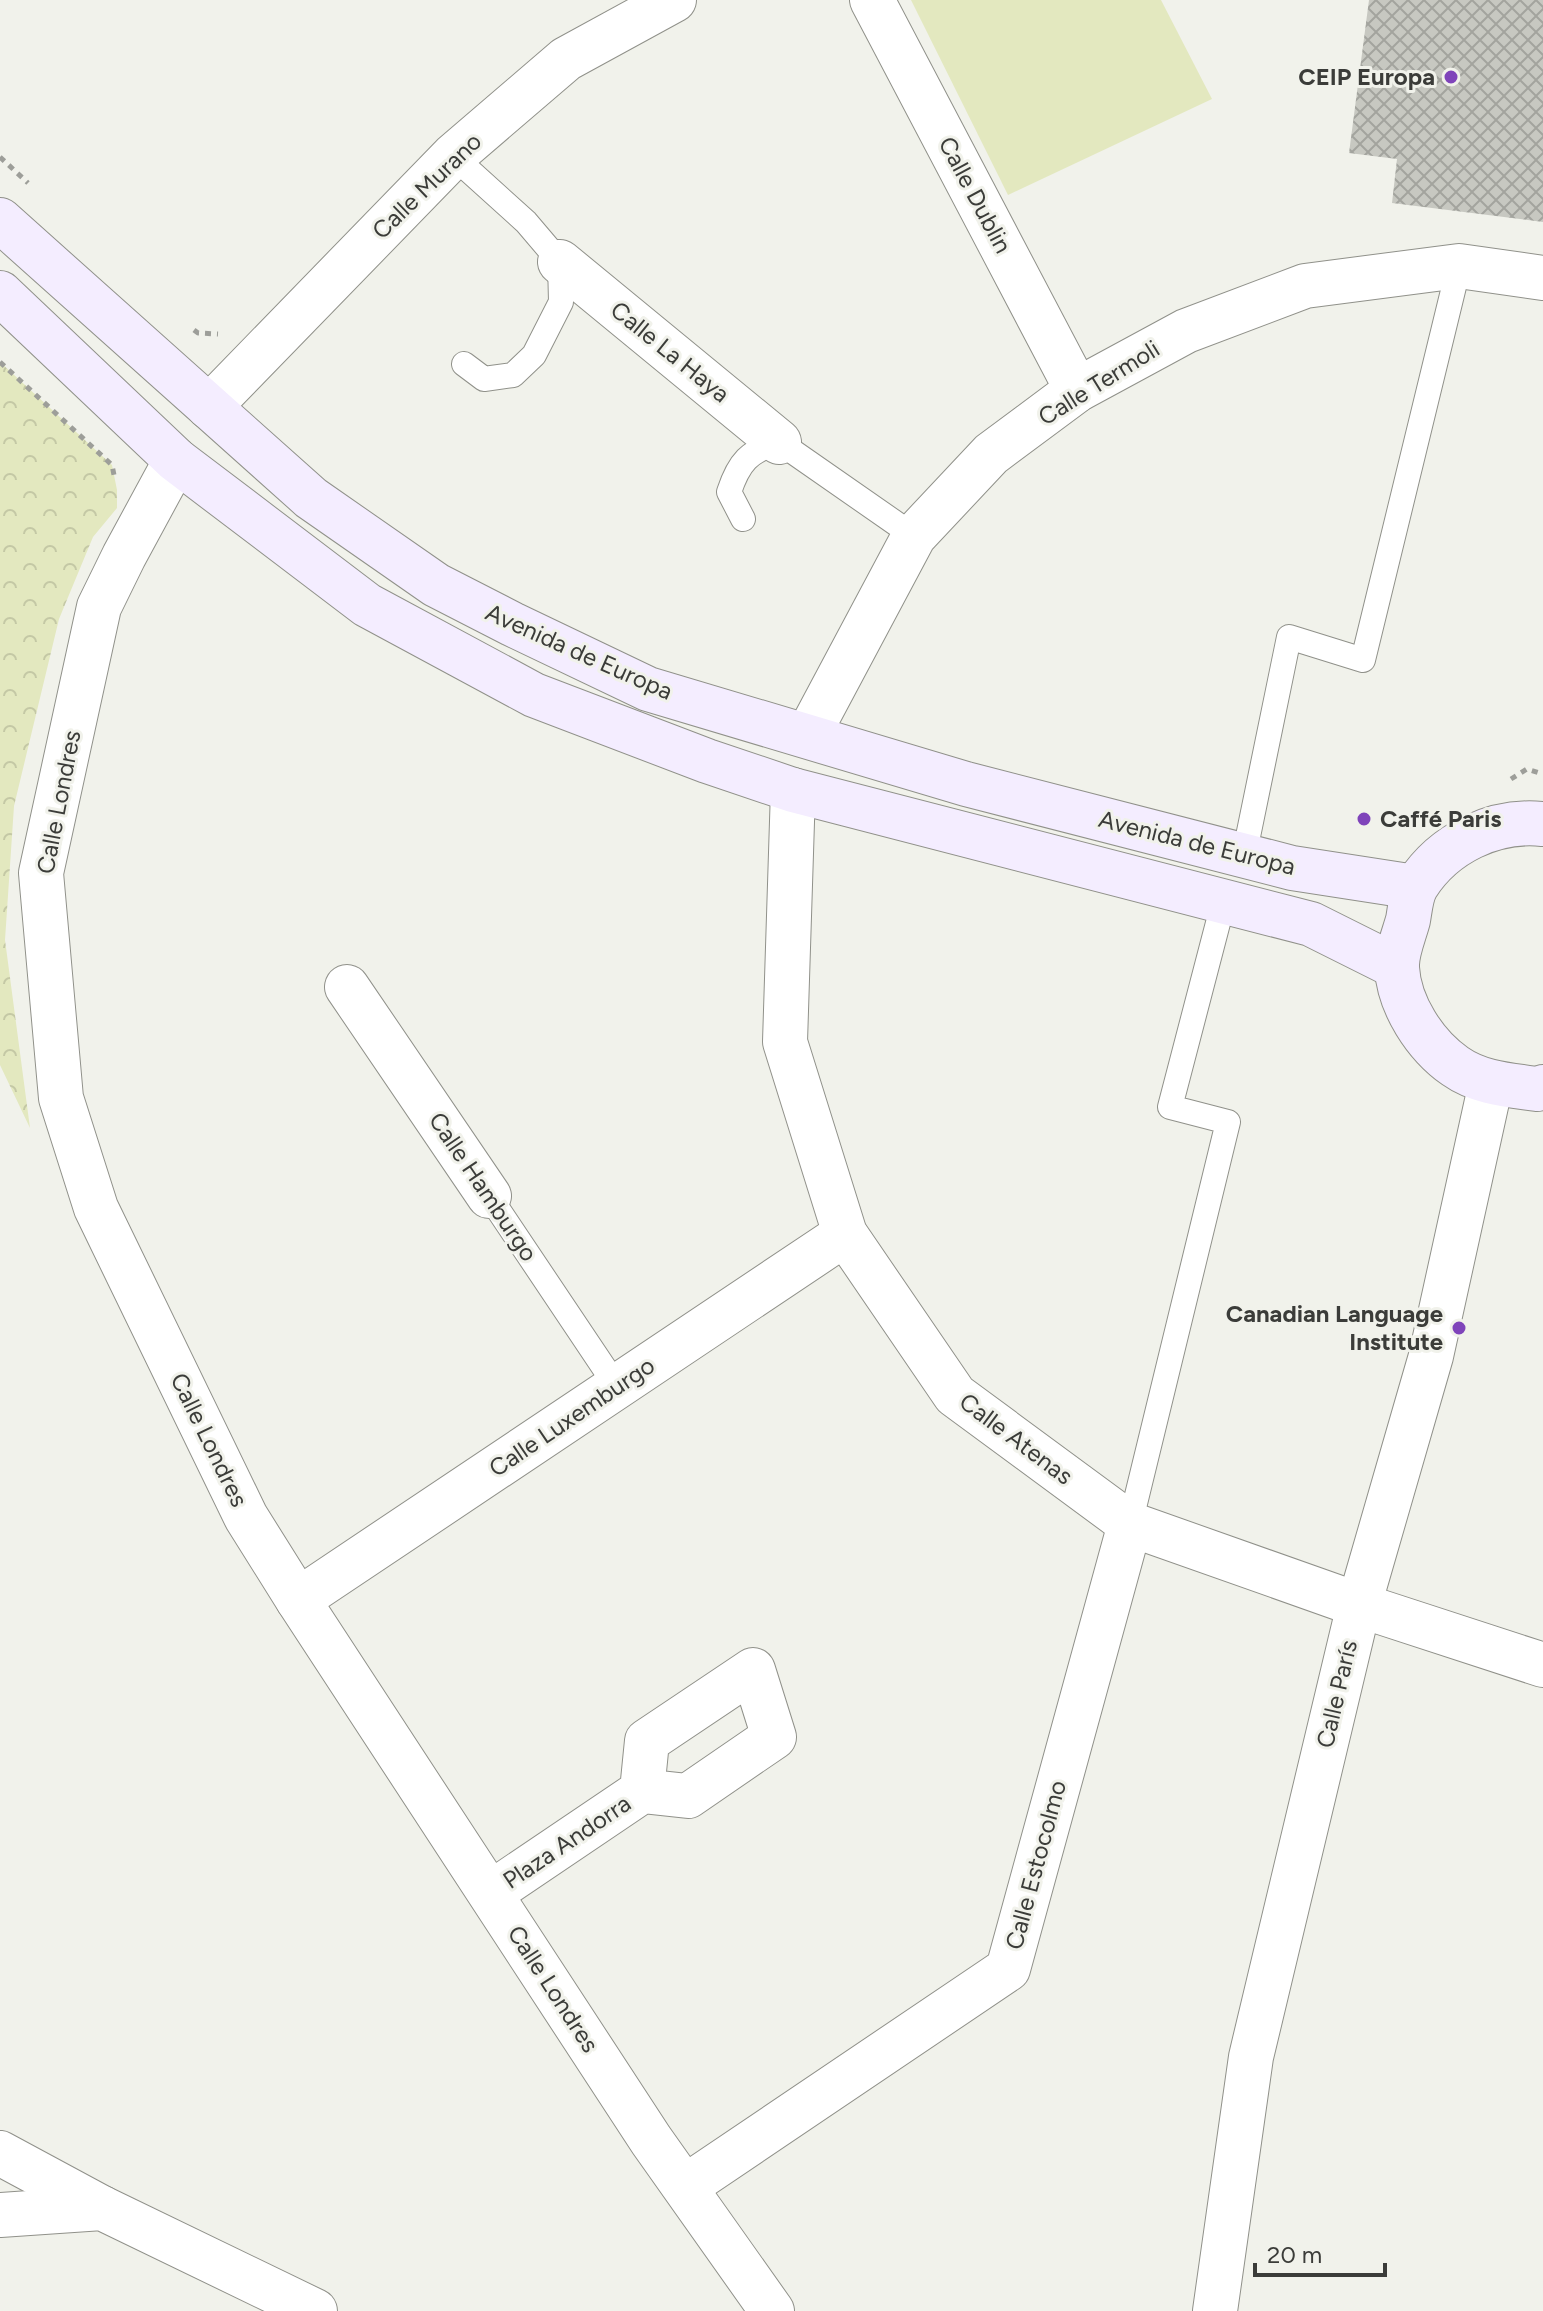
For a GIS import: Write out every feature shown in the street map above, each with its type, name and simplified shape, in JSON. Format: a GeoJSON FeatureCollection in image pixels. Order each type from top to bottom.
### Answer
{"type":"FeatureCollection","features":[{"type":"Feature","properties":{"kind":"main road","name":"Avenida de Europa"},"geometry":{"type":"LineString","coordinates":[[0,220],[311,498],[436,585],[648,689],[966,784],[1244,856],[1292,868],[1415,887]]}},
{"type":"Feature","properties":{"kind":"main road"},"geometry":{"type":"LineString","coordinates":[[0,293],[176,460],[367,605],[534,695],[793,790],[1311,924],[1397,967]]}},
{"type":"Feature","properties":{"kind":"main road"},"geometry":{"type":"LineString","coordinates":[[1543,824],[1523,822],[1481,831],[1444,854],[1415,887],[1397,967],[1406,1005],[1426,1040],[1456,1066],[1491,1083],[1537,1089],[1543,1087]]}},
{"type":"Feature","properties":{"kind":"street","name":"Calle Murano"},"geometry":{"type":"LineString","coordinates":[[209,407],[453,156],[566,59],[674,0]]}},
{"type":"Feature","properties":{"kind":"street","name":"Calle Dublin"},"geometry":{"type":"LineString","coordinates":[[872,0],[1077,390]]}},
{"type":"Feature","properties":{"kind":"street","name":"Calle La Haya"},"geometry":{"type":"LineString","coordinates":[[560,262],[779,442]]}},
{"type":"Feature","properties":{"kind":"street","name":"Calle Termoli"},"geometry":{"type":"LineString","coordinates":[[808,735],[914,536],[991,454],[1077,390],[1186,331],[1305,286],[1459,266],[1543,278]]}},
{"type":"Feature","properties":{"kind":"street","name":"Calle Londres"},"geometry":{"type":"LineString","coordinates":[[176,460],[99,607],[41,873],[61,1098],[96,1208],[246,1517],[651,2140],[772,2311]]}},
{"type":"Feature","properties":{"kind":"street","name":"Calle Atenas"},"geometry":{"type":"LineString","coordinates":[[793,790],[785,1042],[845,1234],[955,1395],[1130,1524],[1359,1605],[1543,1665]]}},
{"type":"Feature","properties":{"kind":"street","name":"Calle Hamburgo"},"geometry":{"type":"LineString","coordinates":[[347,987],[489,1196]]}},
{"type":"Feature","properties":{"kind":"street","name":"Calle París"},"geometry":{"type":"LineString","coordinates":[[1215,2311],[1251,2057],[1359,1605],[1431,1356],[1491,1083]]}},
{"type":"Feature","properties":{"kind":"street","name":"Calle Luxemburgo"},"geometry":{"type":"LineString","coordinates":[[298,1600],[845,1234]]}},
{"type":"Feature","properties":{"kind":"street","name":"Calle Estocolmo"},"geometry":{"type":"LineString","coordinates":[[685,2187],[1008,1969],[1130,1524]]}},
{"type":"Feature","properties":{"kind":"street","name":"Plaza Andorra"},"geometry":{"type":"LineString","coordinates":[[491,1893],[642,1791]]}},
{"type":"Feature","properties":{"kind":"street"},"geometry":{"type":"LineString","coordinates":[[0,2153],[102,2208],[315,2311]]}},
{"type":"Feature","properties":{"kind":"street"},"geometry":{"type":"LineString","coordinates":[[0,2215],[102,2208]]}},
{"type":"Feature","properties":{"kind":"lane","name":"Calle La Haya"},"geometry":{"type":"LineString","coordinates":[[453,156],[526,222],[560,262]]}},
{"type":"Feature","properties":{"kind":"lane"},"geometry":{"type":"LineString","coordinates":[[464,364],[484,379],[513,375],[534,355],[561,302],[560,262]]}},
{"type":"Feature","properties":{"kind":"lane"},"geometry":{"type":"LineString","coordinates":[[1244,856],[1289,637],[1363,660],[1459,266]]}},
{"type":"Feature","properties":{"kind":"lane","name":"Calle La Haya"},"geometry":{"type":"LineString","coordinates":[[779,442],[914,536]]}},
{"type":"Feature","properties":{"kind":"lane"},"geometry":{"type":"LineString","coordinates":[[743,519],[729,492],[736,470],[758,448],[779,442]]}},
{"type":"Feature","properties":{"kind":"lane"},"geometry":{"type":"LineString","coordinates":[[1130,1524],[1228,1122],[1170,1107],[1224,900]]}},
{"type":"Feature","properties":{"kind":"lane","name":"Calle Hamburgo"},"geometry":{"type":"LineString","coordinates":[[489,1196],[617,1387]]}},
{"type":"Feature","properties":{"kind":"path"},"geometry":{"type":"LineString","coordinates":[[0,362],[112,465]]}},
{"type":"Feature","properties":{"kind":"green space"},"geometry":{"type":"Polygon","coordinates":[[[911,0],[1161,0],[1212,99],[1008,195],[911,0]]]}},
{"type":"Feature","properties":{"kind":"green space"},"geometry":{"type":"Polygon","coordinates":[[[0,362],[112,465],[117,490],[117,508],[93,537],[59,619],[14,806],[5,940],[30,1128],[0,1065],[0,362]]]}},
{"type":"Feature","properties":{"kind":"building","name":"CEIP Europa"},"geometry":{"type":"Polygon","coordinates":[[[1369,0],[1543,0],[1543,222],[1392,203],[1397,159],[1349,153],[1369,0]]]}},
{"type":"Feature","properties":{"kind":"place","name":"CEIP Europa"},"geometry":{"type":"Point","coordinates":[1451,77]}},
{"type":"Feature","properties":{"kind":"place","name":"Caffé Paris"},"geometry":{"type":"Point","coordinates":[1364,819]}},
{"type":"Feature","properties":{"kind":"place","name":"Canadian Language Institute"},"geometry":{"type":"Point","coordinates":[1459,1328]}}]}
